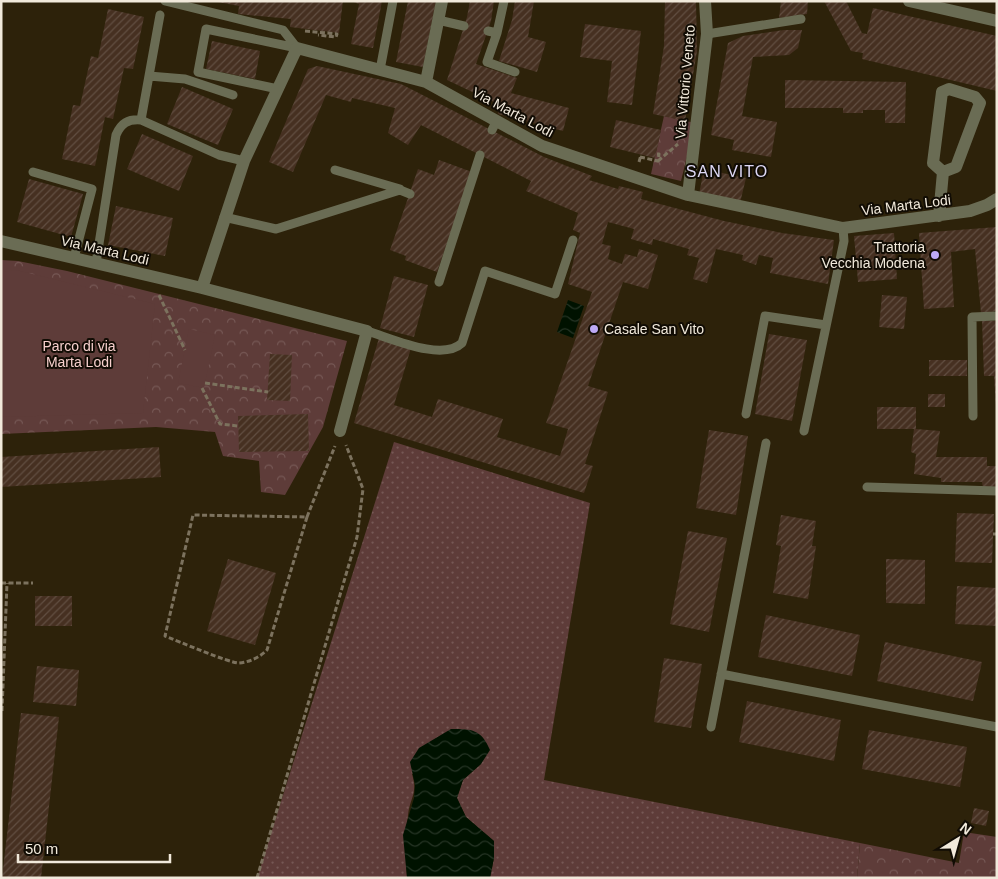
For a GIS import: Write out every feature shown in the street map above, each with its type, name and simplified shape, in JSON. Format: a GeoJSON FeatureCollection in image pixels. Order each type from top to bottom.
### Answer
{"type":"FeatureCollection","features":[{"type":"Feature","properties":{"kind":"street"},"geometry":{"type":"LineString","coordinates":[[426,82],[442,1]]}},
{"type":"Feature","properties":{"kind":"street","name":"Via Vittorio Veneto"},"geometry":{"type":"LineString","coordinates":[[688,195],[707,34],[705,1]]}},
{"type":"Feature","properties":{"kind":"street"},"geometry":{"type":"LineString","coordinates":[[909,1],[997,21]]}},
{"type":"Feature","properties":{"kind":"street","name":"Via Marta Lodi"},"geometry":{"type":"LineString","coordinates":[[297,48],[426,82],[494,125],[542,146],[688,195],[843,228],[979,209],[997,199]]}},
{"type":"Feature","properties":{"kind":"street"},"geometry":{"type":"LineString","coordinates":[[202,288],[224,217],[244,162],[297,48]]}},
{"type":"Feature","properties":{"kind":"street"},"geometry":{"type":"LineString","coordinates":[[949,89],[975,97],[980,103],[956,167],[943,172],[933,163],[942,92],[949,89]]}},
{"type":"Feature","properties":{"kind":"street"},"geometry":{"type":"LineString","coordinates":[[939,216],[943,172]]}},
{"type":"Feature","properties":{"kind":"street","name":"Via Marta Lodi"},"geometry":{"type":"LineString","coordinates":[[1,241],[202,288],[367,332]]}},
{"type":"Feature","properties":{"kind":"street"},"geometry":{"type":"LineString","coordinates":[[340,431],[367,332]]}},
{"type":"Feature","properties":{"kind":"lane"},"geometry":{"type":"LineString","coordinates":[[165,1],[284,30],[297,48]]}},
{"type":"Feature","properties":{"kind":"lane"},"geometry":{"type":"LineString","coordinates":[[380,70],[393,1]]}},
{"type":"Feature","properties":{"kind":"lane"},"geometry":{"type":"LineString","coordinates":[[504,1],[497,34],[487,62],[516,72]]}},
{"type":"Feature","properties":{"kind":"lane"},"geometry":{"type":"LineString","coordinates":[[141,120],[160,15]]}},
{"type":"Feature","properties":{"kind":"lane"},"geometry":{"type":"LineString","coordinates":[[707,34],[801,19]]}},
{"type":"Feature","properties":{"kind":"lane"},"geometry":{"type":"LineString","coordinates":[[438,20],[464,26]]}},
{"type":"Feature","properties":{"kind":"lane"},"geometry":{"type":"LineString","coordinates":[[278,89],[198,72],[206,29],[297,48]]}},
{"type":"Feature","properties":{"kind":"lane"},"geometry":{"type":"LineString","coordinates":[[488,31],[497,34]]}},
{"type":"Feature","properties":{"kind":"lane"},"geometry":{"type":"LineString","coordinates":[[149,76],[185,79],[233,95]]}},
{"type":"Feature","properties":{"kind":"lane"},"geometry":{"type":"LineString","coordinates":[[96,263],[116,135],[119,127],[130,120],[141,120],[219,155],[244,162]]}},
{"type":"Feature","properties":{"kind":"lane"},"geometry":{"type":"LineString","coordinates":[[439,282],[480,155]]}},
{"type":"Feature","properties":{"kind":"lane"},"geometry":{"type":"LineString","coordinates":[[335,170],[410,194]]}},
{"type":"Feature","properties":{"kind":"lane"},"geometry":{"type":"LineString","coordinates":[[33,172],[92,189],[74,258]]}},
{"type":"Feature","properties":{"kind":"lane"},"geometry":{"type":"LineString","coordinates":[[224,217],[276,229],[400,190]]}},
{"type":"Feature","properties":{"kind":"lane"},"geometry":{"type":"LineString","coordinates":[[804,431],[844,241],[843,228]]}},
{"type":"Feature","properties":{"kind":"lane"},"geometry":{"type":"LineString","coordinates":[[367,332],[430,350],[456,348],[462,343],[485,271],[555,294],[572,240]]}},
{"type":"Feature","properties":{"kind":"lane"},"geometry":{"type":"LineString","coordinates":[[746,414],[765,316],[826,326]]}},
{"type":"Feature","properties":{"kind":"lane"},"geometry":{"type":"LineString","coordinates":[[973,416],[972,317],[997,316]]}},
{"type":"Feature","properties":{"kind":"lane"},"geometry":{"type":"LineString","coordinates":[[711,727],[766,443]]}},
{"type":"Feature","properties":{"kind":"lane"},"geometry":{"type":"LineString","coordinates":[[867,487],[997,491]]}},
{"type":"Feature","properties":{"kind":"lane"},"geometry":{"type":"LineString","coordinates":[[721,674],[997,727]]}},
{"type":"Feature","properties":{"kind":"path"},"geometry":{"type":"LineString","coordinates":[[303,32],[337,34],[336,37],[303,32]]}},
{"type":"Feature","properties":{"kind":"path"},"geometry":{"type":"LineString","coordinates":[[639,162],[640,156],[658,161],[659,154],[656,154]]}},
{"type":"Feature","properties":{"kind":"path"},"geometry":{"type":"LineString","coordinates":[[148,275],[185,350]]}},
{"type":"Feature","properties":{"kind":"path"},"geometry":{"type":"LineString","coordinates":[[205,383],[268,392]]}},
{"type":"Feature","properties":{"kind":"path"},"geometry":{"type":"LineString","coordinates":[[202,388],[220,424],[238,426]]}},
{"type":"Feature","properties":{"kind":"path"},"geometry":{"type":"LineString","coordinates":[[307,517],[193,515],[165,636],[237,663],[251,660],[262,655],[267,650],[307,517],[340,431]]}},
{"type":"Feature","properties":{"kind":"path"},"geometry":{"type":"LineString","coordinates":[[257,878],[357,537],[363,489],[340,431]]}},
{"type":"Feature","properties":{"kind":"path"},"geometry":{"type":"LineString","coordinates":[[1,583],[33,583]]}},
{"type":"Feature","properties":{"kind":"path"},"geometry":{"type":"LineString","coordinates":[[2,711],[7,583]]}},
{"type":"Feature","properties":{"kind":"green space"},"geometry":{"type":"Polygon","coordinates":[[[664,116],[695,123],[681,181],[651,174],[664,116]]]}},
{"type":"Feature","properties":{"kind":"green space","name":"Parco di via Marta Lodi"},"geometry":{"type":"Polygon","coordinates":[[[1,260],[18,261],[67,271],[347,341],[323,427],[285,495],[261,492],[259,461],[223,456],[215,432],[156,427],[1,434],[1,260]]]}},
{"type":"Feature","properties":{"kind":"green space"},"geometry":{"type":"Polygon","coordinates":[[[16,270],[155,304],[143,413],[1,417],[1,272],[16,270]]]}},
{"type":"Feature","properties":{"kind":"green space"},"geometry":{"type":"Polygon","coordinates":[[[189,329],[215,335],[204,388],[178,383],[189,329]]]}},
{"type":"Feature","properties":{"kind":"green space"},"geometry":{"type":"Polygon","coordinates":[[[394,442],[590,503],[544,780],[860,843],[857,878],[490,878],[494,858],[494,841],[466,817],[457,798],[463,780],[481,764],[412,774],[414,791],[406,830],[407,878],[257,878],[394,442]]]}},
{"type":"Feature","properties":{"kind":"green space"},"geometry":{"type":"Polygon","coordinates":[[[964,832],[997,837],[997,878],[857,878],[860,843],[959,863],[964,832]]]}},
{"type":"Feature","properties":{"kind":"water"},"geometry":{"type":"Polygon","coordinates":[[[568,300],[584,306],[573,338],[557,332],[568,300]]]}},
{"type":"Feature","properties":{"kind":"water"},"geometry":{"type":"Polygon","coordinates":[[[451,729],[465,729],[479,734],[490,750],[481,764],[463,780],[457,798],[466,817],[494,841],[494,858],[490,878],[407,878],[403,835],[414,798],[415,785],[410,762],[419,748],[451,729]]]}},
{"type":"Feature","properties":{"kind":"building"},"geometry":{"type":"Polygon","coordinates":[[[212,1],[343,1],[339,33],[290,27],[291,19],[238,14],[239,6],[212,1]]]}},
{"type":"Feature","properties":{"kind":"building"},"geometry":{"type":"Polygon","coordinates":[[[351,1],[382,1],[373,48],[351,44],[359,4],[351,1]]]}},
{"type":"Feature","properties":{"kind":"building"},"geometry":{"type":"Polygon","coordinates":[[[408,1],[436,1],[423,67],[396,62],[408,1]]]}},
{"type":"Feature","properties":{"kind":"building"},"geometry":{"type":"Polygon","coordinates":[[[470,1],[494,1],[491,21],[476,64],[517,78],[511,93],[569,108],[563,131],[498,114],[500,105],[447,80],[467,17],[470,1]]]}},
{"type":"Feature","properties":{"kind":"building"},"geometry":{"type":"Polygon","coordinates":[[[515,1],[534,1],[528,37],[546,42],[537,72],[499,61],[512,20],[515,1]]]}},
{"type":"Feature","properties":{"kind":"building"},"geometry":{"type":"Polygon","coordinates":[[[665,1],[696,1],[697,51],[685,121],[653,114],[664,46],[665,1]]]}},
{"type":"Feature","properties":{"kind":"building"},"geometry":{"type":"Polygon","coordinates":[[[781,1],[808,1],[807,14],[779,18],[781,1]]]}},
{"type":"Feature","properties":{"kind":"building"},"geometry":{"type":"Polygon","coordinates":[[[824,1],[846,1],[862,33],[867,34],[873,8],[997,36],[997,91],[862,59],[863,53],[851,51],[824,1]]]}},
{"type":"Feature","properties":{"kind":"building"},"geometry":{"type":"Polygon","coordinates":[[[108,9],[144,17],[133,69],[124,68],[113,119],[105,117],[95,166],[62,159],[73,105],[80,106],[91,56],[98,58],[108,9]]]}},
{"type":"Feature","properties":{"kind":"building"},"geometry":{"type":"Polygon","coordinates":[[[585,24],[641,31],[632,105],[607,102],[612,61],[580,57],[585,24]]]}},
{"type":"Feature","properties":{"kind":"building"},"geometry":{"type":"Polygon","coordinates":[[[784,30],[802,30],[798,48],[789,55],[753,57],[742,116],[777,122],[771,157],[732,150],[734,140],[711,135],[728,43],[743,36],[784,30]]]}},
{"type":"Feature","properties":{"kind":"building"},"geometry":{"type":"Polygon","coordinates":[[[212,41],[260,51],[255,79],[206,69],[212,41]]]}},
{"type":"Feature","properties":{"kind":"building"},"geometry":{"type":"Polygon","coordinates":[[[317,66],[401,84],[544,157],[592,176],[589,180],[618,189],[619,186],[643,192],[641,199],[724,221],[782,233],[834,240],[828,284],[770,273],[773,258],[759,255],[756,265],[742,260],[743,255],[716,249],[707,283],[693,279],[699,258],[687,255],[689,249],[653,239],[652,245],[631,239],[634,229],[608,222],[602,244],[611,246],[608,259],[622,264],[625,254],[637,257],[639,249],[658,255],[648,289],[623,282],[588,386],[608,392],[585,464],[593,466],[584,493],[354,423],[379,338],[411,348],[394,405],[432,417],[438,399],[503,419],[497,437],[560,456],[568,429],[546,423],[592,292],[568,284],[580,233],[573,230],[578,213],[526,191],[531,181],[421,125],[408,145],[388,133],[395,108],[352,98],[351,102],[326,95],[293,172],[269,162],[308,69],[317,66]]]}},
{"type":"Feature","properties":{"kind":"building"},"geometry":{"type":"Polygon","coordinates":[[[785,80],[906,82],[905,123],[885,123],[885,110],[863,110],[863,113],[843,113],[843,108],[785,108],[785,80]]]}},
{"type":"Feature","properties":{"kind":"building"},"geometry":{"type":"Polygon","coordinates":[[[182,87],[233,109],[218,145],[167,124],[182,87]]]}},
{"type":"Feature","properties":{"kind":"building"},"geometry":{"type":"Polygon","coordinates":[[[616,120],[661,130],[655,158],[610,147],[616,120]]]}},
{"type":"Feature","properties":{"kind":"building"},"geometry":{"type":"Polygon","coordinates":[[[142,134],[193,156],[179,191],[127,169],[142,134]]]}},
{"type":"Feature","properties":{"kind":"building"},"geometry":{"type":"Polygon","coordinates":[[[439,160],[472,172],[437,272],[405,260],[406,256],[390,250],[418,169],[434,175],[439,160]]]}},
{"type":"Feature","properties":{"kind":"building"},"geometry":{"type":"Polygon","coordinates":[[[704,169],[746,178],[740,203],[699,194],[704,169]]]}},
{"type":"Feature","properties":{"kind":"building"},"geometry":{"type":"Polygon","coordinates":[[[29,179],[83,194],[71,237],[17,222],[29,179]]]}},
{"type":"Feature","properties":{"kind":"building"},"geometry":{"type":"Polygon","coordinates":[[[116,206],[173,218],[165,256],[108,245],[116,206]]]}},
{"type":"Feature","properties":{"kind":"building"},"geometry":{"type":"Polygon","coordinates":[[[997,227],[997,311],[981,313],[975,249],[951,252],[954,307],[924,309],[919,233],[997,227]]]}},
{"type":"Feature","properties":{"kind":"building"},"geometry":{"type":"Polygon","coordinates":[[[894,233],[897,279],[858,282],[854,236],[894,233]]]}},
{"type":"Feature","properties":{"kind":"building"},"geometry":{"type":"Polygon","coordinates":[[[394,276],[428,285],[414,337],[380,328],[394,276]]]}},
{"type":"Feature","properties":{"kind":"building"},"geometry":{"type":"Polygon","coordinates":[[[882,295],[907,297],[904,329],[879,327],[882,295]]]}},
{"type":"Feature","properties":{"kind":"building"},"geometry":{"type":"Polygon","coordinates":[[[982,321],[997,321],[997,421],[994,376],[984,376],[982,321]]]}},
{"type":"Feature","properties":{"kind":"building"},"geometry":{"type":"Polygon","coordinates":[[[769,334],[807,340],[792,421],[755,414],[769,334]]]}},
{"type":"Feature","properties":{"kind":"building"},"geometry":{"type":"Polygon","coordinates":[[[270,354],[292,355],[290,401],[267,400],[270,354]]]}},
{"type":"Feature","properties":{"kind":"building"},"geometry":{"type":"Polygon","coordinates":[[[929,360],[967,360],[967,376],[929,376],[929,360]]]}},
{"type":"Feature","properties":{"kind":"building"},"geometry":{"type":"Polygon","coordinates":[[[928,394],[945,394],[945,407],[928,407],[928,394]]]}},
{"type":"Feature","properties":{"kind":"building"},"geometry":{"type":"Polygon","coordinates":[[[877,407],[916,407],[916,429],[940,431],[936,457],[987,457],[987,466],[997,466],[997,487],[983,488],[982,482],[941,482],[941,478],[914,474],[916,454],[911,452],[914,429],[877,429],[877,407]]]}},
{"type":"Feature","properties":{"kind":"building"},"geometry":{"type":"Polygon","coordinates":[[[308,414],[309,451],[239,452],[238,416],[308,414]]]}},
{"type":"Feature","properties":{"kind":"building"},"geometry":{"type":"Polygon","coordinates":[[[709,430],[748,436],[736,515],[696,508],[709,430]]]}},
{"type":"Feature","properties":{"kind":"building"},"geometry":{"type":"Polygon","coordinates":[[[159,447],[161,477],[1,487],[1,457],[159,447]]]}},
{"type":"Feature","properties":{"kind":"building"},"geometry":{"type":"Polygon","coordinates":[[[957,513],[994,514],[992,563],[955,562],[957,513]]]}},
{"type":"Feature","properties":{"kind":"building"},"geometry":{"type":"Polygon","coordinates":[[[781,515],[816,521],[812,546],[816,546],[808,599],[773,593],[781,546],[776,545],[781,515]]]}},
{"type":"Feature","properties":{"kind":"building"},"geometry":{"type":"Polygon","coordinates":[[[688,531],[727,538],[709,632],[670,624],[688,531]]]}},
{"type":"Feature","properties":{"kind":"building"},"geometry":{"type":"Polygon","coordinates":[[[228,559],[276,573],[255,645],[207,631],[228,559]]]}},
{"type":"Feature","properties":{"kind":"building"},"geometry":{"type":"Polygon","coordinates":[[[886,559],[925,560],[925,604],[886,603],[886,559]]]}},
{"type":"Feature","properties":{"kind":"building"},"geometry":{"type":"Polygon","coordinates":[[[957,586],[997,588],[997,626],[955,624],[957,586]]]}},
{"type":"Feature","properties":{"kind":"building"},"geometry":{"type":"Polygon","coordinates":[[[35,596],[72,596],[72,626],[35,626],[35,596]]]}},
{"type":"Feature","properties":{"kind":"building"},"geometry":{"type":"Polygon","coordinates":[[[766,615],[860,635],[852,676],[758,657],[766,615]]]}},
{"type":"Feature","properties":{"kind":"building"},"geometry":{"type":"Polygon","coordinates":[[[885,642],[982,662],[973,701],[877,681],[885,642]]]}},
{"type":"Feature","properties":{"kind":"building"},"geometry":{"type":"Polygon","coordinates":[[[664,658],[702,664],[691,728],[654,722],[664,658]]]}},
{"type":"Feature","properties":{"kind":"building"},"geometry":{"type":"Polygon","coordinates":[[[37,666],[79,670],[76,706],[33,702],[37,666]]]}},
{"type":"Feature","properties":{"kind":"building"},"geometry":{"type":"Polygon","coordinates":[[[747,701],[841,720],[834,761],[739,742],[747,701]]]}},
{"type":"Feature","properties":{"kind":"building"},"geometry":{"type":"Polygon","coordinates":[[[21,713],[59,717],[41,878],[2,878],[21,713]]]}},
{"type":"Feature","properties":{"kind":"building"},"geometry":{"type":"Polygon","coordinates":[[[869,730],[967,747],[960,787],[862,769],[869,730]]]}},
{"type":"Feature","properties":{"kind":"building"},"geometry":{"type":"Polygon","coordinates":[[[974,808],[989,811],[986,826],[971,823],[974,808]]]}},
{"type":"Feature","properties":{"kind":"place","name":"Trattoria Vecchia Modena"},"geometry":{"type":"Point","coordinates":[935,255]}},
{"type":"Feature","properties":{"kind":"place","name":"Casale San Vito"},"geometry":{"type":"Point","coordinates":[594,329]}},
{"type":"Feature","properties":{"kind":"district","name":"SAN VITO"},"geometry":{"type":"Point","coordinates":[727,171]}}]}
